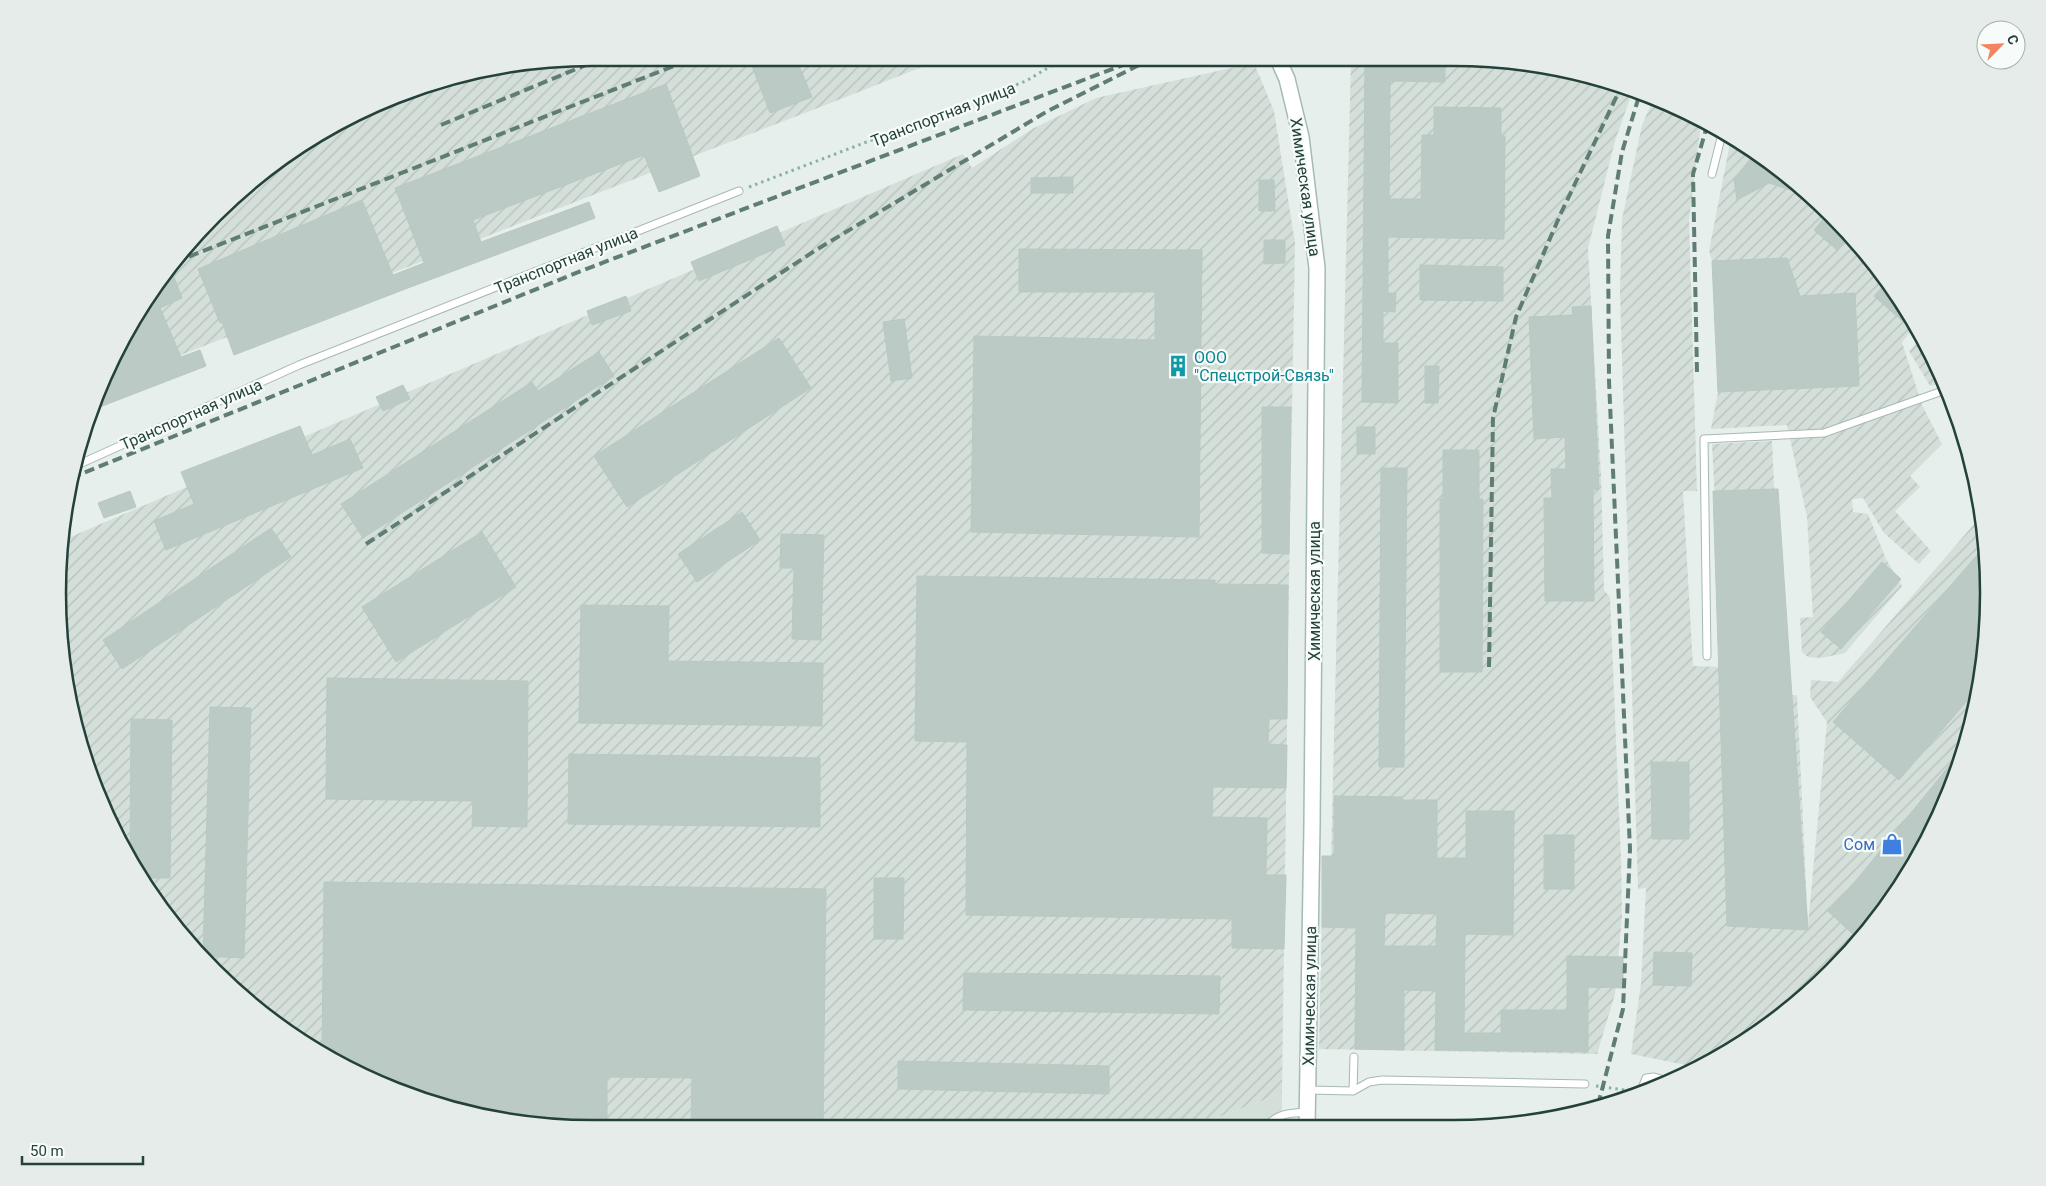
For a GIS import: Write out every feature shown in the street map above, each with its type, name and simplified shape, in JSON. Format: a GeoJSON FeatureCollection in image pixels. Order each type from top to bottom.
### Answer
{"type":"FeatureCollection","features":[{"type":"Feature","properties":{"kind":"street","name":"Химическая улица"},"geometry":{"type":"LineString","coordinates":[[1281,66],[1287,79],[1301,137],[1317,268],[1307,1120]]}},
{"type":"Feature","properties":{"kind":"lane"},"geometry":{"type":"LineString","coordinates":[[1712,174],[1721,140]]}},
{"type":"Feature","properties":{"kind":"lane","name":"Транспортная улица"},"geometry":{"type":"LineString","coordinates":[[83,463],[299,365],[739,190]]}},
{"type":"Feature","properties":{"kind":"lane"},"geometry":{"type":"LineString","coordinates":[[1707,656],[1704,438],[1824,433],[1940,392]]}},
{"type":"Feature","properties":{"kind":"lane"},"geometry":{"type":"LineString","coordinates":[[1353,1091],[1354,1057]]}},
{"type":"Feature","properties":{"kind":"lane"},"geometry":{"type":"LineString","coordinates":[[1644,1084],[1646,1078],[1658,1078]]}},
{"type":"Feature","properties":{"kind":"lane"},"geometry":{"type":"LineString","coordinates":[[1307,1090],[1353,1091],[1369,1082],[1382,1080],[1585,1084]]}},
{"type":"Feature","properties":{"kind":"lane"},"geometry":{"type":"LineString","coordinates":[[1273,1120],[1288,1114],[1307,1120]]}},
{"type":"Feature","properties":{"kind":"path","name":"Транспортная улица"},"geometry":{"type":"LineString","coordinates":[[739,190],[1026,81],[1051,66]]}},
{"type":"Feature","properties":{"kind":"path"},"geometry":{"type":"LineString","coordinates":[[1585,1084],[1626,1091]]}},
{"type":"Feature","properties":{"kind":"shaded area"},"geometry":{"type":"Polygon","coordinates":[[[924,66],[110,382],[155,300],[175,272],[221,221],[272,175],[300,155],[330,137],[391,106],[457,84],[490,76],[559,67],[924,66]]]}},
{"type":"Feature","properties":{"kind":"shaded area"},"geometry":{"type":"Polygon","coordinates":[[[1240,66],[1255,66],[1274,111],[1295,243],[1282,1093],[1211,1120],[593,1120],[524,1115],[490,1110],[424,1092],[391,1080],[360,1065],[300,1031],[272,1011],[221,965],[175,914],[155,886],[121,826],[106,795],[94,762],[76,696],[67,627],[66,593],[69,537],[963,154],[972,168],[1034,128],[1096,98],[1240,66]]]}},
{"type":"Feature","properties":{"kind":"shaded area"},"geometry":{"type":"Polygon","coordinates":[[[1351,66],[1487,67],[1556,76],[1630,97],[1615,141],[1588,248],[1601,475],[1604,590],[1610,597],[1622,916],[1615,994],[1597,1054],[1319,1049],[1323,867],[1331,858],[1351,66]]]}},
{"type":"Feature","properties":{"kind":"shaded area"},"geometry":{"type":"Polygon","coordinates":[[[1651,105],[1700,129],[1689,220],[1697,491],[1683,491],[1693,666],[1724,667],[1712,444],[1772,441],[1784,696],[1797,695],[1808,925],[1827,722],[1810,697],[1811,680],[1838,682],[1975,523],[1979,559],[1979,627],[1970,696],[1952,762],[1940,795],[1909,856],[1871,914],[1849,940],[1800,989],[1746,1031],[1686,1065],[1631,1054],[1641,983],[1646,888],[1638,889],[1620,293],[1622,219],[1642,125],[1651,105]]]}},
{"type":"Feature","properties":{"kind":"shaded area"},"geometry":{"type":"Polygon","coordinates":[[[1730,145],[1774,175],[1825,221],[1871,272],[1891,300],[1910,332],[1902,342],[1922,405],[1942,444],[1910,476],[1920,487],[1895,511],[1931,551],[1919,564],[1884,533],[1863,498],[1852,499],[1853,512],[1868,514],[1886,559],[1902,586],[1845,653],[1821,658],[1808,657],[1802,652],[1800,618],[1813,617],[1807,517],[1787,425],[1711,429],[1718,392],[1712,261],[1709,251],[1730,145]]]}},
{"type":"Feature","properties":{"kind":"shaded area"},"geometry":{"type":"Polygon","coordinates":[[[1916,343],[1937,384],[1930,386],[1909,351],[1916,343]]]}},
{"type":"Feature","properties":{"kind":"shaded area"},"geometry":{"type":"Polygon","coordinates":[[[1282,1093],[1282,1120],[1211,1120],[1282,1093]]]}},
{"type":"Feature","properties":{"kind":"building"},"geometry":{"type":"Polygon","coordinates":[[[752,66],[799,66],[812,97],[770,113],[752,66]]]}},
{"type":"Feature","properties":{"kind":"building"},"geometry":{"type":"Polygon","coordinates":[[[1365,66],[1445,66],[1445,82],[1390,81],[1389,199],[1421,199],[1422,135],[1434,135],[1434,107],[1501,108],[1501,136],[1505,136],[1504,239],[1388,237],[1388,293],[1396,293],[1395,312],[1383,311],[1383,343],[1398,343],[1398,403],[1362,402],[1365,66]]]}},
{"type":"Feature","properties":{"kind":"building"},"geometry":{"type":"Polygon","coordinates":[[[666,84],[700,176],[659,192],[644,155],[473,220],[481,242],[589,202],[595,218],[234,355],[222,322],[220,323],[198,269],[362,200],[393,275],[424,263],[395,188],[666,84]]]}},
{"type":"Feature","properties":{"kind":"building"},"geometry":{"type":"Polygon","coordinates":[[[1751,158],[1792,191],[1769,183],[1737,200],[1734,179],[1751,158]]]}},
{"type":"Feature","properties":{"kind":"building"},"geometry":{"type":"Polygon","coordinates":[[[1073,177],[1073,193],[1031,193],[1031,178],[1073,177]]]}},
{"type":"Feature","properties":{"kind":"building"},"geometry":{"type":"Polygon","coordinates":[[[1259,180],[1274,180],[1275,211],[1259,211],[1259,180]]]}},
{"type":"Feature","properties":{"kind":"building"},"geometry":{"type":"Polygon","coordinates":[[[1823,219],[1844,241],[1837,250],[1814,230],[1823,219]]]}},
{"type":"Feature","properties":{"kind":"building"},"geometry":{"type":"Polygon","coordinates":[[[777,226],[785,245],[699,281],[691,262],[777,226]]]}},
{"type":"Feature","properties":{"kind":"building"},"geometry":{"type":"Polygon","coordinates":[[[1264,240],[1285,240],[1285,263],[1264,264],[1264,240]]]}},
{"type":"Feature","properties":{"kind":"building"},"geometry":{"type":"Polygon","coordinates":[[[1019,249],[1202,250],[1199,537],[971,532],[974,336],[1155,340],[1155,292],[1019,292],[1019,249]]]}},
{"type":"Feature","properties":{"kind":"building"},"geometry":{"type":"Polygon","coordinates":[[[1787,258],[1800,296],[1855,293],[1859,386],[1718,392],[1712,261],[1787,258]]]}},
{"type":"Feature","properties":{"kind":"building"},"geometry":{"type":"Polygon","coordinates":[[[1420,265],[1503,267],[1503,301],[1420,300],[1420,265]]]}},
{"type":"Feature","properties":{"kind":"building"},"geometry":{"type":"Polygon","coordinates":[[[174,277],[182,298],[160,308],[181,357],[200,350],[206,366],[100,407],[106,391],[137,330],[170,278],[174,277]]]}},
{"type":"Feature","properties":{"kind":"building"},"geometry":{"type":"Polygon","coordinates":[[[1882,287],[1905,323],[1874,296],[1882,287]]]}},
{"type":"Feature","properties":{"kind":"building"},"geometry":{"type":"Polygon","coordinates":[[[626,296],[631,311],[592,325],[587,311],[626,296]]]}},
{"type":"Feature","properties":{"kind":"building"},"geometry":{"type":"Polygon","coordinates":[[[1591,306],[1599,489],[1593,490],[1594,601],[1545,601],[1544,498],[1552,498],[1551,469],[1566,469],[1565,437],[1534,439],[1529,317],[1573,315],[1572,307],[1591,306]]]}},
{"type":"Feature","properties":{"kind":"building"},"geometry":{"type":"Polygon","coordinates":[[[904,319],[912,378],[891,381],[883,322],[904,319]]]}},
{"type":"Feature","properties":{"kind":"building"},"geometry":{"type":"Polygon","coordinates":[[[779,338],[811,388],[627,507],[594,456],[779,338]]]}},
{"type":"Feature","properties":{"kind":"building"},"geometry":{"type":"Polygon","coordinates":[[[599,352],[614,376],[363,538],[341,504],[532,382],[538,391],[599,352]]]}},
{"type":"Feature","properties":{"kind":"building"},"geometry":{"type":"Polygon","coordinates":[[[1425,366],[1439,366],[1438,403],[1425,403],[1425,366]]]}},
{"type":"Feature","properties":{"kind":"building"},"geometry":{"type":"Polygon","coordinates":[[[403,385],[410,399],[383,411],[376,397],[403,385]]]}},
{"type":"Feature","properties":{"kind":"building"},"geometry":{"type":"Polygon","coordinates":[[[1262,407],[1291,407],[1289,554],[1262,553],[1262,407]]]}},
{"type":"Feature","properties":{"kind":"building"},"geometry":{"type":"Polygon","coordinates":[[[300,426],[312,455],[350,439],[363,468],[166,550],[154,521],[194,504],[181,472],[300,426]]]}},
{"type":"Feature","properties":{"kind":"building"},"geometry":{"type":"Polygon","coordinates":[[[1357,427],[1375,427],[1375,454],[1357,454],[1357,427]]]}},
{"type":"Feature","properties":{"kind":"building"},"geometry":{"type":"Polygon","coordinates":[[[1443,450],[1479,450],[1479,499],[1483,499],[1482,672],[1440,672],[1440,499],[1443,499],[1443,450]]]}},
{"type":"Feature","properties":{"kind":"building"},"geometry":{"type":"Polygon","coordinates":[[[1381,468],[1407,468],[1404,767],[1379,767],[1381,468]]]}},
{"type":"Feature","properties":{"kind":"building"},"geometry":{"type":"Polygon","coordinates":[[[1778,489],[1808,930],[1727,926],[1713,491],[1778,489]]]}},
{"type":"Feature","properties":{"kind":"building"},"geometry":{"type":"Polygon","coordinates":[[[130,491],[136,507],[104,518],[98,503],[130,491]]]}},
{"type":"Feature","properties":{"kind":"building"},"geometry":{"type":"Polygon","coordinates":[[[742,512],[760,540],[697,582],[678,554],[742,512]]]}},
{"type":"Feature","properties":{"kind":"building"},"geometry":{"type":"Polygon","coordinates":[[[271,528],[291,557],[122,669],[103,640],[271,528]]]}},
{"type":"Feature","properties":{"kind":"building"},"geometry":{"type":"Polygon","coordinates":[[[482,532],[516,587],[396,662],[362,607],[482,532]]]}},
{"type":"Feature","properties":{"kind":"building"},"geometry":{"type":"Polygon","coordinates":[[[781,534],[824,535],[821,640],[792,639],[794,568],[780,568],[781,534]]]}},
{"type":"Feature","properties":{"kind":"building"},"geometry":{"type":"Polygon","coordinates":[[[1978,554],[1979,627],[1970,698],[1899,780],[1833,722],[1978,554]]]}},
{"type":"Feature","properties":{"kind":"building"},"geometry":{"type":"Polygon","coordinates":[[[1882,562],[1901,579],[1841,649],[1821,632],[1882,562]]]}},
{"type":"Feature","properties":{"kind":"building"},"geometry":{"type":"Polygon","coordinates":[[[917,576],[1215,580],[1215,584],[1288,585],[1287,719],[1269,719],[1268,744],[1287,745],[1286,788],[1213,787],[1212,817],[1267,818],[1266,875],[1286,875],[1284,949],[1232,948],[1232,919],[966,915],[967,742],[915,741],[917,576]]]}},
{"type":"Feature","properties":{"kind":"building"},"geometry":{"type":"Polygon","coordinates":[[[581,605],[669,606],[668,661],[823,663],[822,726],[579,723],[581,605]]]}},
{"type":"Feature","properties":{"kind":"building"},"geometry":{"type":"Polygon","coordinates":[[[327,678],[528,681],[527,827],[472,826],[473,801],[326,799],[327,678]]]}},
{"type":"Feature","properties":{"kind":"building"},"geometry":{"type":"Polygon","coordinates":[[[210,707],[251,708],[244,958],[213,956],[203,947],[210,707]]]}},
{"type":"Feature","properties":{"kind":"building"},"geometry":{"type":"Polygon","coordinates":[[[131,719],[172,720],[170,878],[150,878],[130,843],[131,719]]]}},
{"type":"Feature","properties":{"kind":"building"},"geometry":{"type":"Polygon","coordinates":[[[569,754],[820,758],[820,827],[568,824],[569,754]]]}},
{"type":"Feature","properties":{"kind":"building"},"geometry":{"type":"Polygon","coordinates":[[[1651,762],[1689,762],[1689,839],[1652,839],[1651,762]]]}},
{"type":"Feature","properties":{"kind":"building"},"geometry":{"type":"Polygon","coordinates":[[[1952,763],[1940,795],[1909,856],[1891,886],[1853,935],[1828,911],[1854,883],[1952,763]]]}},
{"type":"Feature","properties":{"kind":"building"},"geometry":{"type":"Polygon","coordinates":[[[1334,796],[1402,797],[1402,800],[1437,800],[1437,858],[1466,858],[1466,811],[1514,811],[1513,935],[1465,934],[1464,1033],[1501,1033],[1501,1010],[1567,1010],[1567,956],[1623,957],[1623,988],[1588,987],[1588,1052],[1435,1050],[1436,991],[1404,990],[1404,1050],[1355,1049],[1356,928],[1322,927],[1322,856],[1334,856],[1334,796]],[[1385,913],[1384,946],[1436,946],[1437,914],[1385,913]]]}},
{"type":"Feature","properties":{"kind":"building"},"geometry":{"type":"Polygon","coordinates":[[[1544,835],[1574,835],[1574,889],[1544,889],[1544,835]]]}},
{"type":"Feature","properties":{"kind":"building"},"geometry":{"type":"Polygon","coordinates":[[[874,878],[904,878],[903,939],[874,939],[874,878]]]}},
{"type":"Feature","properties":{"kind":"building"},"geometry":{"type":"Polygon","coordinates":[[[324,882],[826,889],[823,1120],[691,1120],[692,1078],[607,1077],[607,1120],[559,1119],[490,1110],[424,1092],[391,1080],[322,1044],[324,882]]]}},
{"type":"Feature","properties":{"kind":"building"},"geometry":{"type":"Polygon","coordinates":[[[1654,952],[1692,953],[1691,986],[1653,985],[1654,952]]]}},
{"type":"Feature","properties":{"kind":"building"},"geometry":{"type":"Polygon","coordinates":[[[964,973],[1220,976],[1219,1014],[963,1010],[964,973]]]}},
{"type":"Feature","properties":{"kind":"building"},"geometry":{"type":"Polygon","coordinates":[[[898,1061],[1109,1066],[1109,1094],[898,1089],[898,1061]]]}},
{"type":"Feature","properties":{"kind":"railway"},"geometry":{"type":"LineString","coordinates":[[441,125],[583,66]]}},
{"type":"Feature","properties":{"kind":"railway"},"geometry":{"type":"LineString","coordinates":[[188,257],[674,66]]}},
{"type":"Feature","properties":{"kind":"railway"},"geometry":{"type":"LineString","coordinates":[[80,474],[581,271],[1120,66]]}},
{"type":"Feature","properties":{"kind":"railway"},"geometry":{"type":"LineString","coordinates":[[366,544],[816,250],[1046,112],[1137,66]]}},
{"type":"Feature","properties":{"kind":"railway"},"geometry":{"type":"LineString","coordinates":[[1489,667],[1493,418],[1516,317],[1561,213],[1618,93]]}},
{"type":"Feature","properties":{"kind":"railway"},"geometry":{"type":"LineString","coordinates":[[1600,1099],[1623,1009],[1630,849],[1609,381],[1608,236],[1622,152],[1638,100]]}},
{"type":"Feature","properties":{"kind":"railway"},"geometry":{"type":"LineString","coordinates":[[1697,372],[1693,174],[1705,131]]}},
{"type":"Feature","properties":{"kind":"place","name":"ООО \"Спецстрой-Связь\""},"geometry":{"type":"Point","coordinates":[1178,366]}},
{"type":"Feature","properties":{"kind":"place","name":"Сом"},"geometry":{"type":"Point","coordinates":[1892,844]}}]}
